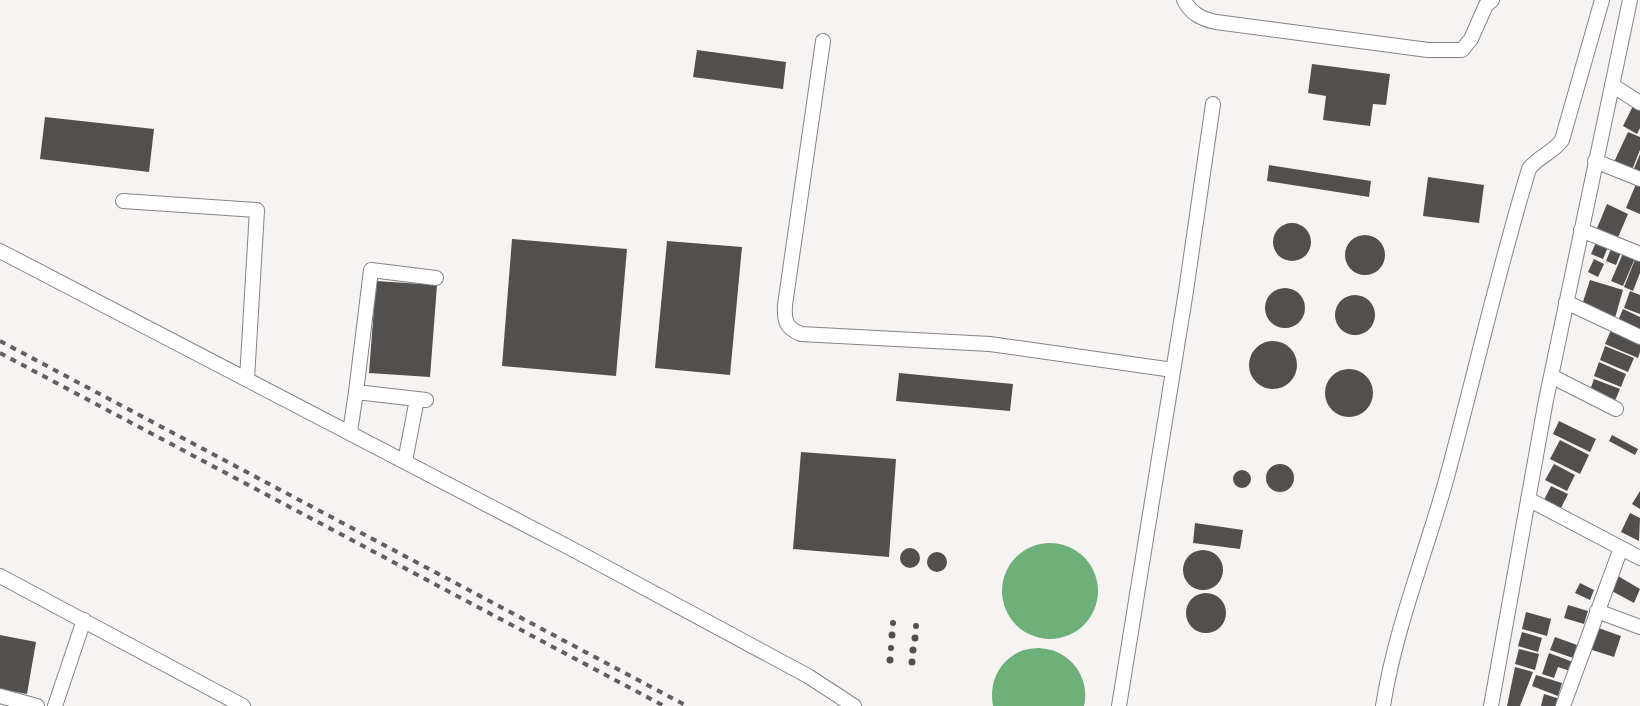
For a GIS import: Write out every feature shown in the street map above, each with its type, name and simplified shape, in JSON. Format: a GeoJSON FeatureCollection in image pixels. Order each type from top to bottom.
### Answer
{"type":"FeatureCollection","features":[{"type":"Feature","properties":{"kind":"street"},"geometry":{"type":"LineString","coordinates":[[1184,0],[1187,6],[1202,20],[1428,50],[1462,50],[1471,39],[1486,5],[1492,0]]}},
{"type":"Feature","properties":{"kind":"street"},"geometry":{"type":"LineString","coordinates":[[1383,706],[1390,665],[1444,486],[1472,375],[1529,169],[1532,164],[1558,146],[1562,140],[1602,0]]}},
{"type":"Feature","properties":{"kind":"street"},"geometry":{"type":"LineString","coordinates":[[1491,706],[1551,376],[1630,0]]}},
{"type":"Feature","properties":{"kind":"street"},"geometry":{"type":"LineString","coordinates":[[822,41],[785,305],[785,319],[792,330],[801,334],[990,344],[1173,370]]}},
{"type":"Feature","properties":{"kind":"street"},"geometry":{"type":"LineString","coordinates":[[1612,86],[1640,103]]}},
{"type":"Feature","properties":{"kind":"street"},"geometry":{"type":"LineString","coordinates":[[1119,706],[1173,370],[1213,104]]}},
{"type":"Feature","properties":{"kind":"street"},"geometry":{"type":"LineString","coordinates":[[1595,161],[1640,179]]}},
{"type":"Feature","properties":{"kind":"street"},"geometry":{"type":"LineString","coordinates":[[123,201],[257,210],[247,379]]}},
{"type":"Feature","properties":{"kind":"street"},"geometry":{"type":"LineString","coordinates":[[1581,230],[1640,254]]}},
{"type":"Feature","properties":{"kind":"street"},"geometry":{"type":"LineString","coordinates":[[0,250],[574,550],[808,676],[854,706]]}},
{"type":"Feature","properties":{"kind":"street"},"geometry":{"type":"LineString","coordinates":[[350,432],[371,270],[436,278]]}},
{"type":"Feature","properties":{"kind":"street"},"geometry":{"type":"LineString","coordinates":[[1566,302],[1640,337]]}},
{"type":"Feature","properties":{"kind":"street"},"geometry":{"type":"LineString","coordinates":[[1551,376],[1616,409]]}},
{"type":"Feature","properties":{"kind":"street"},"geometry":{"type":"LineString","coordinates":[[356,392],[421,400],[405,461]]}},
{"type":"Feature","properties":{"kind":"street"},"geometry":{"type":"LineString","coordinates":[[1528,498],[1640,558]]}},
{"type":"Feature","properties":{"kind":"street"},"geometry":{"type":"LineString","coordinates":[[1563,706],[1620,548]]}},
{"type":"Feature","properties":{"kind":"street"},"geometry":{"type":"LineString","coordinates":[[0,576],[243,706]]}},
{"type":"Feature","properties":{"kind":"street"},"geometry":{"type":"LineString","coordinates":[[1597,611],[1640,628]]}},
{"type":"Feature","properties":{"kind":"street"},"geometry":{"type":"LineString","coordinates":[[54,706],[84,620]]}},
{"type":"Feature","properties":{"kind":"street"},"geometry":{"type":"LineString","coordinates":[[0,696],[37,706]]}},
{"type":"Feature","properties":{"kind":"shaded area"},"geometry":{"type":"Polygon","coordinates":[[[1041,543],[1059,543],[1077,551],[1090,564],[1098,582],[1095,610],[1077,631],[1059,639],[1041,639],[1023,631],[1010,618],[1002,600],[1002,582],[1010,564],[1023,551],[1041,543]]]}},
{"type":"Feature","properties":{"kind":"shaded area"},"geometry":{"type":"Polygon","coordinates":[[[1040,648],[1059,653],[1066,657],[1077,669],[1084,683],[1084,706],[993,706],[992,689],[1001,667],[1013,655],[1021,651],[1040,648]]]}},
{"type":"Feature","properties":{"kind":"building"},"geometry":{"type":"Polygon","coordinates":[[[697,50],[786,62],[783,89],[693,77],[697,50]]]}},
{"type":"Feature","properties":{"kind":"building"},"geometry":{"type":"Polygon","coordinates":[[[1312,64],[1390,74],[1386,105],[1373,104],[1370,126],[1323,120],[1326,96],[1308,93],[1312,64]]]}},
{"type":"Feature","properties":{"kind":"building"},"geometry":{"type":"Polygon","coordinates":[[[1634,104],[1640,107],[1640,128],[1637,134],[1623,126],[1634,104]]]}},
{"type":"Feature","properties":{"kind":"building"},"geometry":{"type":"Polygon","coordinates":[[[45,117],[154,129],[149,172],[40,159],[45,117]]]}},
{"type":"Feature","properties":{"kind":"building"},"geometry":{"type":"Polygon","coordinates":[[[1628,132],[1640,137],[1640,150],[1632,170],[1614,162],[1628,132]]]}},
{"type":"Feature","properties":{"kind":"building"},"geometry":{"type":"Polygon","coordinates":[[[1640,154],[1640,174],[1633,171],[1640,154]]]}},
{"type":"Feature","properties":{"kind":"building"},"geometry":{"type":"Polygon","coordinates":[[[1269,165],[1371,181],[1369,197],[1267,181],[1269,165]]]}},
{"type":"Feature","properties":{"kind":"building"},"geometry":{"type":"Polygon","coordinates":[[[1428,177],[1484,185],[1479,223],[1423,216],[1428,177]]]}},
{"type":"Feature","properties":{"kind":"building"},"geometry":{"type":"Polygon","coordinates":[[[1638,179],[1640,180],[1640,214],[1626,208],[1638,179]]]}},
{"type":"Feature","properties":{"kind":"building"},"geometry":{"type":"Polygon","coordinates":[[[1607,204],[1628,214],[1616,242],[1595,233],[1607,204]]]}},
{"type":"Feature","properties":{"kind":"building"},"geometry":{"type":"Polygon","coordinates":[[[1292,223],[1306,228],[1311,242],[1306,256],[1292,261],[1278,256],[1273,242],[1278,228],[1292,223]]]}},
{"type":"Feature","properties":{"kind":"building"},"geometry":{"type":"Polygon","coordinates":[[[1369,235],[1376,238],[1382,244],[1385,255],[1384,263],[1376,272],[1369,275],[1361,275],[1354,272],[1346,263],[1345,251],[1348,244],[1357,236],[1369,235]]]}},
{"type":"Feature","properties":{"kind":"building"},"geometry":{"type":"Polygon","coordinates":[[[512,239],[627,249],[616,376],[502,366],[512,239]]]}},
{"type":"Feature","properties":{"kind":"building"},"geometry":{"type":"Polygon","coordinates":[[[667,241],[742,247],[730,375],[655,368],[667,241]]]}},
{"type":"Feature","properties":{"kind":"building"},"geometry":{"type":"Polygon","coordinates":[[[1596,242],[1608,247],[1603,259],[1591,254],[1596,242]]]}},
{"type":"Feature","properties":{"kind":"building"},"geometry":{"type":"Polygon","coordinates":[[[1612,246],[1622,250],[1616,265],[1606,261],[1612,246]]]}},
{"type":"Feature","properties":{"kind":"building"},"geometry":{"type":"Polygon","coordinates":[[[1624,251],[1636,256],[1623,286],[1611,281],[1624,251]]]}},
{"type":"Feature","properties":{"kind":"building"},"geometry":{"type":"Polygon","coordinates":[[[1636,257],[1640,258],[1640,273],[1633,291],[1624,287],[1636,257]]]}},
{"type":"Feature","properties":{"kind":"building"},"geometry":{"type":"Polygon","coordinates":[[[1594,259],[1604,264],[1598,277],[1588,272],[1594,259]]]}},
{"type":"Feature","properties":{"kind":"building"},"geometry":{"type":"Polygon","coordinates":[[[1590,280],[1623,290],[1615,318],[1581,308],[1590,280]]]}},
{"type":"Feature","properties":{"kind":"building"},"geometry":{"type":"Polygon","coordinates":[[[376,281],[437,285],[430,377],[369,373],[376,281]]]}},
{"type":"Feature","properties":{"kind":"building"},"geometry":{"type":"Polygon","coordinates":[[[1289,288],[1296,291],[1302,297],[1305,308],[1304,316],[1296,325],[1289,328],[1281,328],[1274,325],[1266,316],[1265,304],[1268,297],[1277,289],[1289,288]]]}},
{"type":"Feature","properties":{"kind":"building"},"geometry":{"type":"Polygon","coordinates":[[[1630,291],[1640,295],[1640,314],[1624,308],[1630,291]]]}},
{"type":"Feature","properties":{"kind":"building"},"geometry":{"type":"Polygon","coordinates":[[[1359,295],[1366,298],[1372,304],[1375,315],[1374,323],[1366,332],[1359,335],[1351,335],[1344,332],[1336,323],[1335,311],[1338,304],[1347,296],[1359,295]]]}},
{"type":"Feature","properties":{"kind":"building"},"geometry":{"type":"Polygon","coordinates":[[[1623,309],[1640,317],[1640,334],[1617,323],[1623,309]]]}},
{"type":"Feature","properties":{"kind":"building"},"geometry":{"type":"Polygon","coordinates":[[[1611,330],[1640,342],[1638,358],[1605,344],[1611,330]]]}},
{"type":"Feature","properties":{"kind":"building"},"geometry":{"type":"Polygon","coordinates":[[[1268,341],[1278,341],[1290,348],[1297,360],[1297,370],[1290,382],[1278,389],[1268,389],[1260,385],[1253,378],[1249,370],[1249,360],[1253,352],[1260,345],[1268,341]]]}},
{"type":"Feature","properties":{"kind":"building"},"geometry":{"type":"Polygon","coordinates":[[[1605,346],[1634,358],[1628,372],[1600,360],[1605,346]]]}},
{"type":"Feature","properties":{"kind":"building"},"geometry":{"type":"Polygon","coordinates":[[[1599,362],[1626,374],[1621,387],[1594,376],[1599,362]]]}},
{"type":"Feature","properties":{"kind":"building"},"geometry":{"type":"Polygon","coordinates":[[[1349,369],[1358,371],[1366,376],[1371,384],[1373,393],[1371,402],[1366,410],[1358,415],[1349,417],[1340,415],[1332,410],[1327,402],[1325,393],[1327,384],[1332,376],[1340,371],[1349,369]]]}},
{"type":"Feature","properties":{"kind":"building"},"geometry":{"type":"Polygon","coordinates":[[[899,373],[1013,384],[1010,411],[896,401],[899,373]]]}},
{"type":"Feature","properties":{"kind":"building"},"geometry":{"type":"Polygon","coordinates":[[[1594,379],[1620,389],[1614,403],[1589,393],[1594,379]]]}},
{"type":"Feature","properties":{"kind":"building"},"geometry":{"type":"Polygon","coordinates":[[[1559,421],[1596,439],[1590,452],[1553,434],[1559,421]]]}},
{"type":"Feature","properties":{"kind":"building"},"geometry":{"type":"Polygon","coordinates":[[[1612,435],[1638,449],[1635,455],[1609,441],[1612,435]]]}},
{"type":"Feature","properties":{"kind":"building"},"geometry":{"type":"Polygon","coordinates":[[[1560,440],[1589,455],[1580,474],[1550,459],[1560,440]]]}},
{"type":"Feature","properties":{"kind":"building"},"geometry":{"type":"Polygon","coordinates":[[[801,452],[896,459],[889,557],[793,549],[801,452]]]}},
{"type":"Feature","properties":{"kind":"building"},"geometry":{"type":"Polygon","coordinates":[[[1280,464],[1290,468],[1294,478],[1290,488],[1280,492],[1270,488],[1266,478],[1270,468],[1280,464]]]}},
{"type":"Feature","properties":{"kind":"building"},"geometry":{"type":"Polygon","coordinates":[[[1554,464],[1575,475],[1567,491],[1545,480],[1554,464]]]}},
{"type":"Feature","properties":{"kind":"building"},"geometry":{"type":"Polygon","coordinates":[[[1242,470],[1248,473],[1251,479],[1248,485],[1242,488],[1236,485],[1233,479],[1236,473],[1242,470]]]}},
{"type":"Feature","properties":{"kind":"building"},"geometry":{"type":"Polygon","coordinates":[[[1551,486],[1568,494],[1559,512],[1542,504],[1551,486]]]}},
{"type":"Feature","properties":{"kind":"building"},"geometry":{"type":"Polygon","coordinates":[[[1640,491],[1640,509],[1632,504],[1640,491]]]}},
{"type":"Feature","properties":{"kind":"building"},"geometry":{"type":"Polygon","coordinates":[[[1630,513],[1640,518],[1639,541],[1621,532],[1630,513]]]}},
{"type":"Feature","properties":{"kind":"building"},"geometry":{"type":"Polygon","coordinates":[[[1195,523],[1243,530],[1240,549],[1193,543],[1195,523]]]}},
{"type":"Feature","properties":{"kind":"building"},"geometry":{"type":"Polygon","coordinates":[[[906,548],[914,548],[920,554],[920,562],[914,568],[906,568],[900,562],[900,554],[906,548]]]}},
{"type":"Feature","properties":{"kind":"building"},"geometry":{"type":"Polygon","coordinates":[[[1203,550],[1217,556],[1223,570],[1217,584],[1203,590],[1189,584],[1183,570],[1189,556],[1203,550]]]}},
{"type":"Feature","properties":{"kind":"building"},"geometry":{"type":"Polygon","coordinates":[[[933,552],[941,552],[947,558],[947,566],[941,572],[933,572],[927,566],[927,558],[933,552]]]}},
{"type":"Feature","properties":{"kind":"building"},"geometry":{"type":"Polygon","coordinates":[[[1618,576],[1640,589],[1634,603],[1610,590],[1618,576]]]}},
{"type":"Feature","properties":{"kind":"building"},"geometry":{"type":"Polygon","coordinates":[[[1580,583],[1594,590],[1590,600],[1575,593],[1580,583]]]}},
{"type":"Feature","properties":{"kind":"building"},"geometry":{"type":"Polygon","coordinates":[[[1206,593],[1220,599],[1226,613],[1220,627],[1206,633],[1192,627],[1186,613],[1192,599],[1206,593]]]}},
{"type":"Feature","properties":{"kind":"building"},"geometry":{"type":"Polygon","coordinates":[[[1568,605],[1588,611],[1584,624],[1564,618],[1568,605]]]}},
{"type":"Feature","properties":{"kind":"building"},"geometry":{"type":"Polygon","coordinates":[[[1526,612],[1551,619],[1547,636],[1522,629],[1526,612]]]}},
{"type":"Feature","properties":{"kind":"building"},"geometry":{"type":"Polygon","coordinates":[[[893,620],[896,623],[893,626],[890,623],[893,620]]]}},
{"type":"Feature","properties":{"kind":"building"},"geometry":{"type":"Polygon","coordinates":[[[916,623],[919,626],[916,629],[913,626],[916,623]]]}},
{"type":"Feature","properties":{"kind":"building"},"geometry":{"type":"Polygon","coordinates":[[[1593,626],[1621,636],[1614,657],[1586,648],[1593,626]]]}},
{"type":"Feature","properties":{"kind":"building"},"geometry":{"type":"Polygon","coordinates":[[[892,631],[896,635],[892,639],[888,635],[892,631]]]}},
{"type":"Feature","properties":{"kind":"building"},"geometry":{"type":"Polygon","coordinates":[[[1522,632],[1542,638],[1538,652],[1518,646],[1522,632]]]}},
{"type":"Feature","properties":{"kind":"building"},"geometry":{"type":"Polygon","coordinates":[[[0,635],[36,642],[27,694],[0,689],[0,635]]]}},
{"type":"Feature","properties":{"kind":"building"},"geometry":{"type":"Polygon","coordinates":[[[915,635],[918,638],[915,641],[912,638],[915,635]]]}},
{"type":"Feature","properties":{"kind":"building"},"geometry":{"type":"Polygon","coordinates":[[[1555,637],[1577,645],[1573,658],[1550,650],[1555,637]]]}},
{"type":"Feature","properties":{"kind":"building"},"geometry":{"type":"Polygon","coordinates":[[[891,645],[894,648],[891,651],[888,648],[891,645]]]}},
{"type":"Feature","properties":{"kind":"building"},"geometry":{"type":"Polygon","coordinates":[[[913,646],[917,650],[913,654],[909,650],[913,646]]]}},
{"type":"Feature","properties":{"kind":"building"},"geometry":{"type":"Polygon","coordinates":[[[1519,649],[1539,654],[1535,670],[1515,664],[1519,649]]]}},
{"type":"Feature","properties":{"kind":"building"},"geometry":{"type":"Polygon","coordinates":[[[1549,653],[1573,662],[1570,671],[1558,667],[1554,678],[1542,674],[1549,653]]]}},
{"type":"Feature","properties":{"kind":"building"},"geometry":{"type":"Polygon","coordinates":[[[890,657],[893,660],[890,663],[887,660],[890,657]]]}},
{"type":"Feature","properties":{"kind":"building"},"geometry":{"type":"Polygon","coordinates":[[[912,659],[915,662],[912,665],[909,662],[912,659]]]}},
{"type":"Feature","properties":{"kind":"building"},"geometry":{"type":"Polygon","coordinates":[[[1515,667],[1533,672],[1520,706],[1507,706],[1515,667]]]}},
{"type":"Feature","properties":{"kind":"building"},"geometry":{"type":"Polygon","coordinates":[[[1536,675],[1562,683],[1558,696],[1532,686],[1536,675]]]}},
{"type":"Feature","properties":{"kind":"building"},"geometry":{"type":"Polygon","coordinates":[[[1544,694],[1560,699],[1557,706],[1541,706],[1544,694]]]}},
{"type":"Feature","properties":{"kind":"railway"},"geometry":{"type":"LineString","coordinates":[[0,341],[687,706]]}},
{"type":"Feature","properties":{"kind":"railway"},"geometry":{"type":"LineString","coordinates":[[0,353],[664,706]]}}]}
